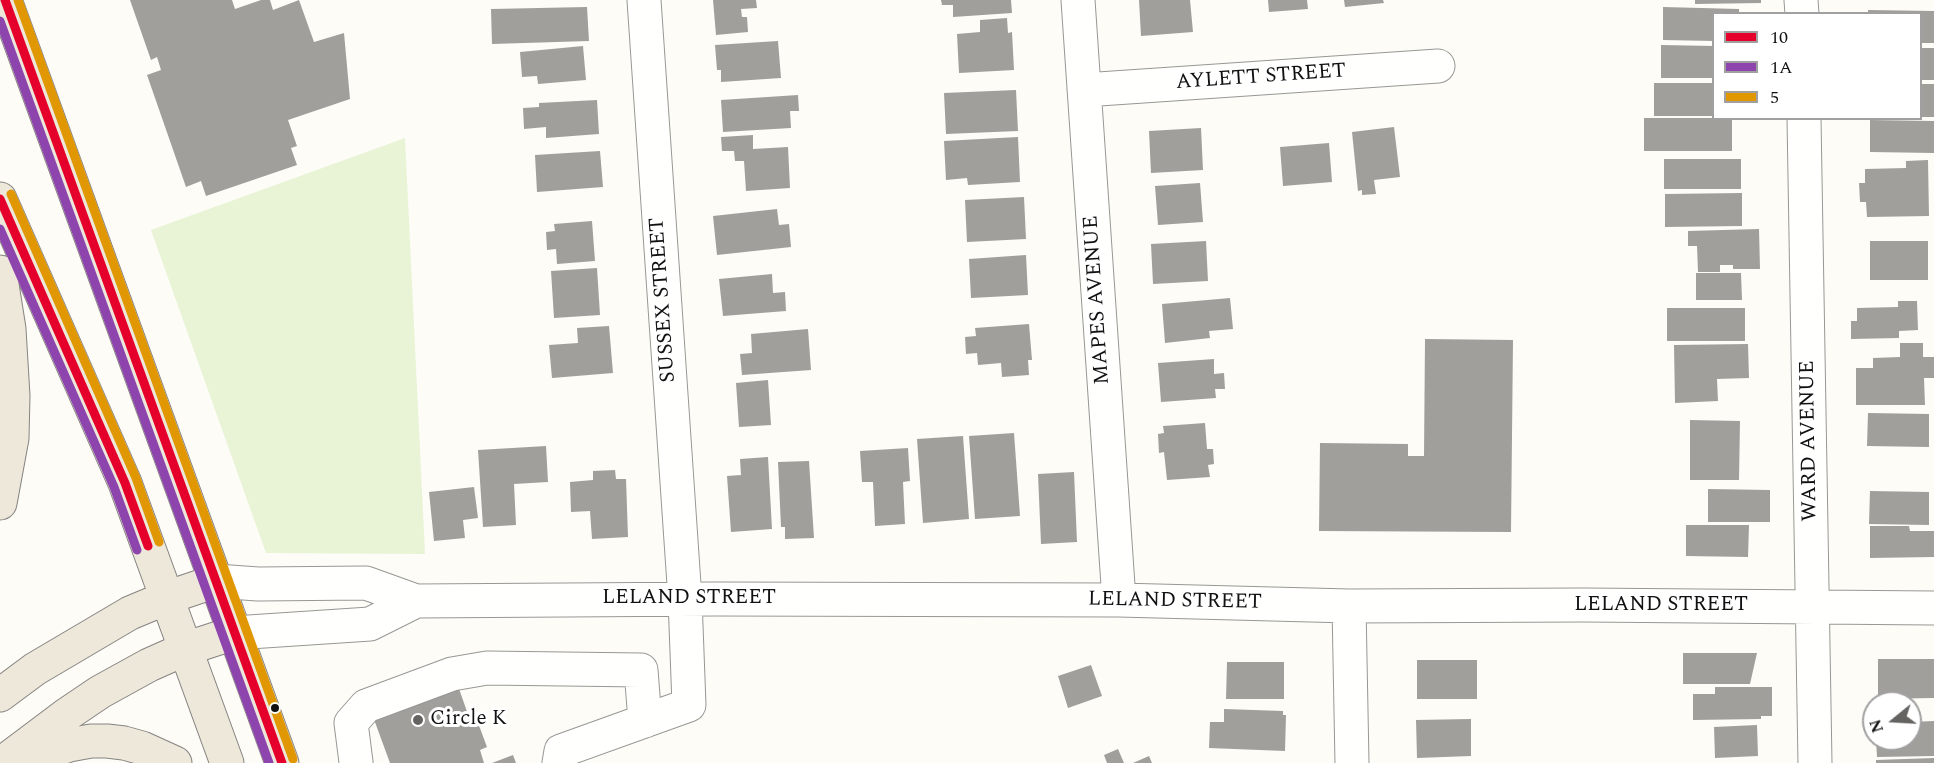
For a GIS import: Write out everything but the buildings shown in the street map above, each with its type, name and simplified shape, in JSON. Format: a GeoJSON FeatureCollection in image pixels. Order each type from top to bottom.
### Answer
{"type":"FeatureCollection","features":[{"type":"Feature","properties":{"kind":"main road"},"geometry":{"type":"LineString","coordinates":[[5,0],[282,763]]}},
{"type":"Feature","properties":{"kind":"main road"},"geometry":{"type":"LineString","coordinates":[[0,199],[124,483],[227,763]]}},
{"type":"Feature","properties":{"kind":"main road"},"geometry":{"type":"LineString","coordinates":[[0,272],[9,329],[13,396],[12,438],[0,503]]}},
{"type":"Feature","properties":{"kind":"main road"},"geometry":{"type":"LineString","coordinates":[[0,695],[35,669],[130,614],[166,598],[216,581]]}},
{"type":"Feature","properties":{"kind":"main road"},"geometry":{"type":"LineString","coordinates":[[2,763],[100,692],[148,665],[185,649],[234,633]]}},
{"type":"Feature","properties":{"kind":"main road"},"geometry":{"type":"LineString","coordinates":[[21,763],[69,745],[99,741],[124,743],[142,748],[175,763]]}},
{"type":"Feature","properties":{"kind":"street","name":"SUSSEX STREET"},"geometry":{"type":"LineString","coordinates":[[644,0],[689,705],[645,721]]}},
{"type":"Feature","properties":{"kind":"street","name":"MAPES AVENUE"},"geometry":{"type":"LineString","coordinates":[[1078,0],[1119,600]]}},
{"type":"Feature","properties":{"kind":"street","name":"AYLETT STREET"},"geometry":{"type":"LineString","coordinates":[[1084,90],[1438,66]]}},
{"type":"Feature","properties":{"kind":"street","name":"WARD AVENUE"},"geometry":{"type":"LineString","coordinates":[[1804,120],[1815,763]]}},
{"type":"Feature","properties":{"kind":"street","name":"LELAND STREET"},"geometry":{"type":"LineString","coordinates":[[216,581],[258,584],[366,583],[416,601],[1119,600],[1349,606],[1934,608]]}},
{"type":"Feature","properties":{"kind":"street","name":"LELAND STREET"},"geometry":{"type":"LineString","coordinates":[[234,633],[370,624],[416,601]]}},
{"type":"Feature","properties":{"kind":"street"},"geometry":{"type":"LineString","coordinates":[[1349,606],[1352,763]]}},
{"type":"Feature","properties":{"kind":"street"},"geometry":{"type":"LineString","coordinates":[[356,763],[351,723],[366,706],[452,674],[487,668],[641,670],[645,721],[561,751],[559,763]]}},
{"type":"Feature","properties":{"kind":"green space"},"geometry":{"type":"Polygon","coordinates":[[[405,138],[425,554],[266,553],[151,230],[405,138]]]}},
{"type":"Feature","properties":{"kind":"transit line","name":"10"},"geometry":{"type":"LineString","coordinates":[[5,0],[282,763]]}},
{"type":"Feature","properties":{"kind":"transit line","name":"5"},"geometry":{"type":"LineString","coordinates":[[18,0],[293,759]]}},
{"type":"Feature","properties":{"kind":"transit line","name":"1A"},"geometry":{"type":"LineString","coordinates":[[0,21],[269,763]]}},
{"type":"Feature","properties":{"kind":"transit line","name":"5"},"geometry":{"type":"LineString","coordinates":[[11,194],[136,478],[159,542]]}},
{"type":"Feature","properties":{"kind":"transit line","name":"10"},"geometry":{"type":"LineString","coordinates":[[0,199],[125,483],[148,546]]}},
{"type":"Feature","properties":{"kind":"transit line","name":"1A"},"geometry":{"type":"LineString","coordinates":[[0,229],[114,487],[137,550]]}},
{"type":"Feature","properties":{"kind":"place","name":"Circle K"},"geometry":{"type":"Point","coordinates":[418,720]}}]}
